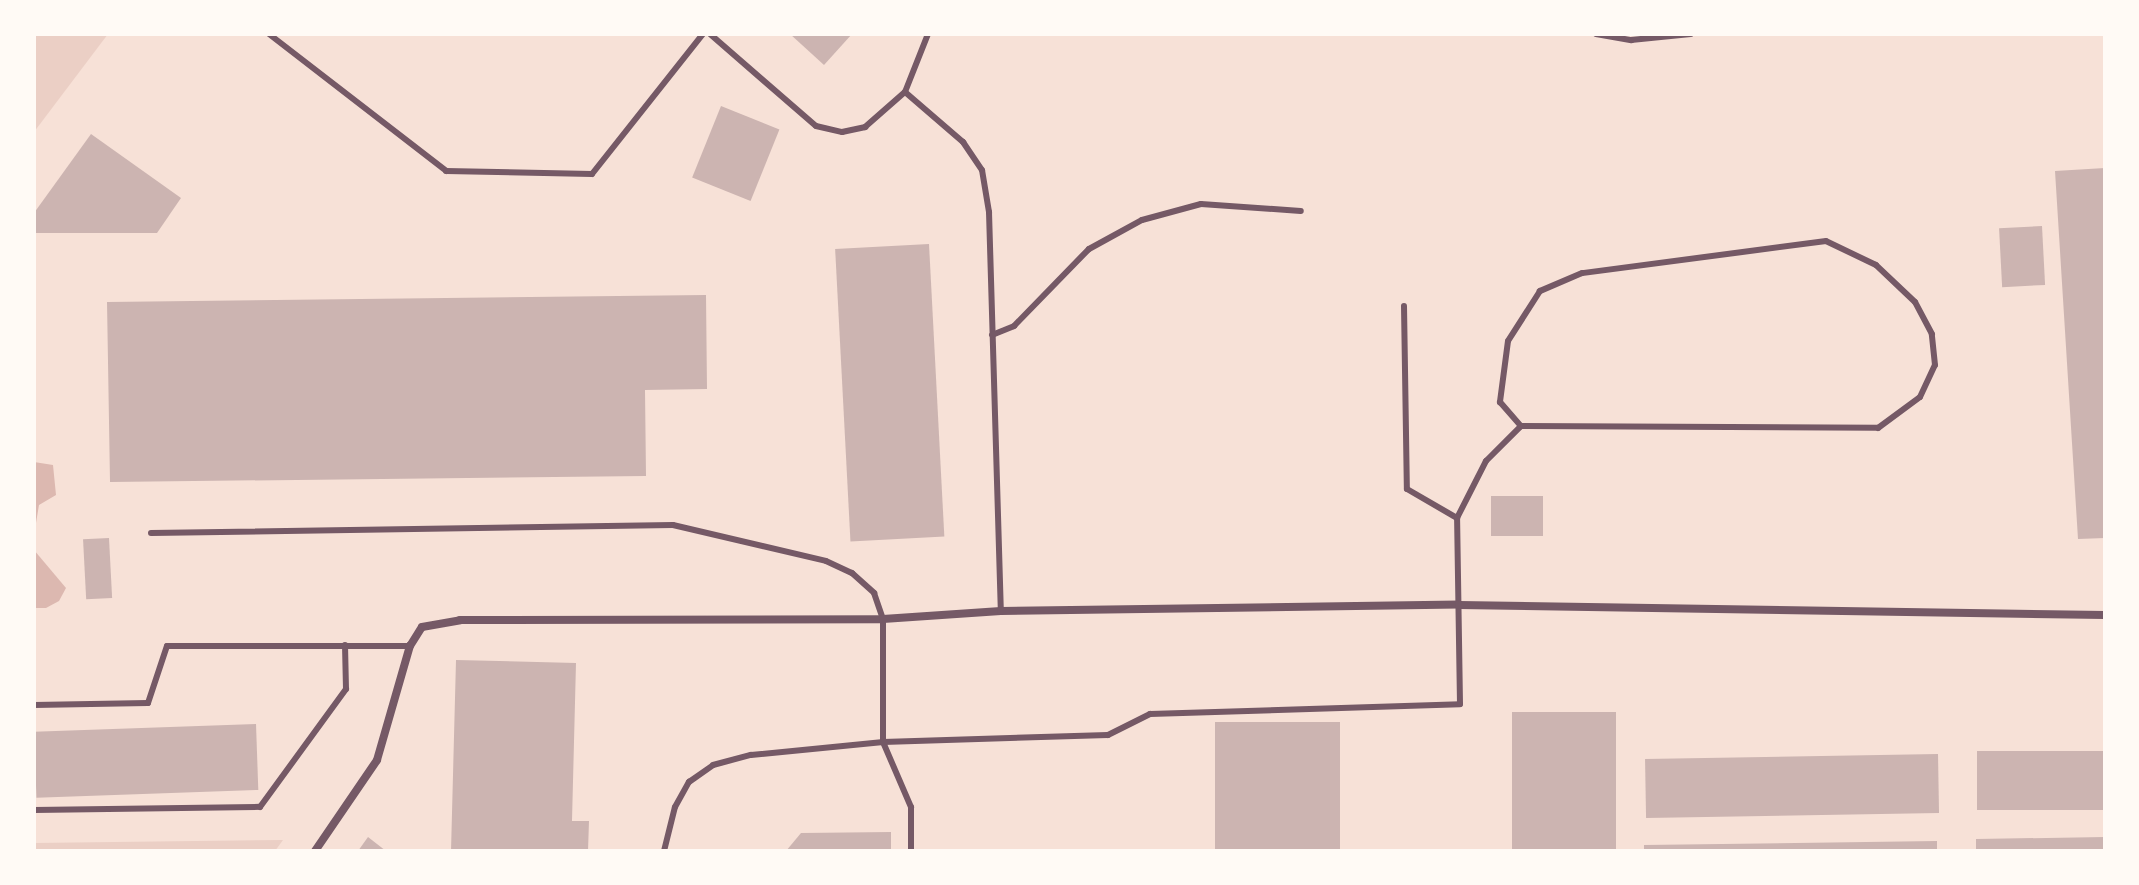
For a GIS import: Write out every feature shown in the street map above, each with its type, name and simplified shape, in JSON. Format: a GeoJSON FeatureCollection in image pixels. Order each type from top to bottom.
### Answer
{"type":"FeatureCollection","features":[{"type":"Feature","properties":{"kind":"street"},"geometry":{"type":"LineString","coordinates":[[315,851],[377,760],[410,646],[422,627],[460,620],[883,619],[1001,611],[1459,605],[2105,615]]}},
{"type":"Feature","properties":{"kind":"lane"},"geometry":{"type":"LineString","coordinates":[[269,34],[446,171],[592,174],[703,34]]}},
{"type":"Feature","properties":{"kind":"lane"},"geometry":{"type":"LineString","coordinates":[[710,34],[816,126],[842,132],[865,127],[905,92],[928,34]]}},
{"type":"Feature","properties":{"kind":"lane"},"geometry":{"type":"LineString","coordinates":[[1596,34],[1631,40],[1691,34]]}},
{"type":"Feature","properties":{"kind":"lane"},"geometry":{"type":"LineString","coordinates":[[905,92],[963,142],[982,170],[992,335],[1001,611]]}},
{"type":"Feature","properties":{"kind":"lane"},"geometry":{"type":"LineString","coordinates":[[992,335],[1014,326],[1089,249],[1142,220],[1201,204],[1301,211]]}},
{"type":"Feature","properties":{"kind":"lane"},"geometry":{"type":"LineString","coordinates":[[664,851],[675,807],[689,782],[713,765],[751,755],[883,742],[1108,735],[1150,714],[1460,704],[1457,518],[1486,461],[1521,426],[1878,428],[1920,397],[1935,365],[1932,334],[1915,302],[1876,265],[1826,241],[1582,273],[1540,291],[1508,341],[1500,402],[1521,426]]}},
{"type":"Feature","properties":{"kind":"lane"},"geometry":{"type":"LineString","coordinates":[[1404,306],[1407,489],[1457,518]]}},
{"type":"Feature","properties":{"kind":"lane"},"geometry":{"type":"LineString","coordinates":[[151,533],[673,525],[826,561],[874,593],[883,619],[883,742],[911,807],[911,851]]}},
{"type":"Feature","properties":{"kind":"lane"},"geometry":{"type":"LineString","coordinates":[[34,810],[260,807],[346,689],[345,645]]}},
{"type":"Feature","properties":{"kind":"lane"},"geometry":{"type":"LineString","coordinates":[[34,705],[148,703],[167,646],[410,646]]}},
{"type":"Feature","properties":{"kind":"shaded area"},"geometry":{"type":"Polygon","coordinates":[[[34,34],[108,34],[34,132],[34,34]]]}},
{"type":"Feature","properties":{"kind":"shaded area"},"geometry":{"type":"Polygon","coordinates":[[[34,462],[53,465],[56,495],[39,505],[34,535],[34,462]]]}},
{"type":"Feature","properties":{"kind":"shaded area"},"geometry":{"type":"Polygon","coordinates":[[[34,550],[66,588],[59,601],[46,608],[34,608],[34,550]]]}},
{"type":"Feature","properties":{"kind":"shaded area"},"geometry":{"type":"Polygon","coordinates":[[[283,840],[275,851],[34,851],[34,843],[283,840]]]}},
{"type":"Feature","properties":{"kind":"building"},"geometry":{"type":"Polygon","coordinates":[[[790,34],[852,34],[824,65],[790,34]]]}},
{"type":"Feature","properties":{"kind":"building"},"geometry":{"type":"Polygon","coordinates":[[[721,106],[779,130],[751,201],[692,177],[721,106]]]}},
{"type":"Feature","properties":{"kind":"building"},"geometry":{"type":"Polygon","coordinates":[[[91,134],[181,198],[157,233],[34,233],[34,213],[91,134]]]}},
{"type":"Feature","properties":{"kind":"building"},"geometry":{"type":"Polygon","coordinates":[[[2105,168],[2105,538],[2078,539],[2055,171],[2105,168]]]}},
{"type":"Feature","properties":{"kind":"building"},"geometry":{"type":"Polygon","coordinates":[[[2042,226],[2045,285],[2002,287],[1999,228],[2042,226]]]}},
{"type":"Feature","properties":{"kind":"building"},"geometry":{"type":"Polygon","coordinates":[[[929,244],[944,537],[850,542],[835,249],[929,244]]]}},
{"type":"Feature","properties":{"kind":"building"},"geometry":{"type":"Polygon","coordinates":[[[706,295],[707,389],[645,390],[646,476],[110,482],[107,302],[706,295]]]}},
{"type":"Feature","properties":{"kind":"building"},"geometry":{"type":"Polygon","coordinates":[[[1491,496],[1543,496],[1543,536],[1491,536],[1491,496]]]}},
{"type":"Feature","properties":{"kind":"building"},"geometry":{"type":"Polygon","coordinates":[[[109,538],[112,598],[86,599],[83,539],[109,538]]]}},
{"type":"Feature","properties":{"kind":"building"},"geometry":{"type":"Polygon","coordinates":[[[456,660],[576,663],[572,821],[589,821],[588,851],[451,851],[456,660]]]}},
{"type":"Feature","properties":{"kind":"building"},"geometry":{"type":"Polygon","coordinates":[[[1512,712],[1616,712],[1616,851],[1512,851],[1512,712]]]}},
{"type":"Feature","properties":{"kind":"building"},"geometry":{"type":"Polygon","coordinates":[[[1215,722],[1340,722],[1340,851],[1215,851],[1215,722]]]}},
{"type":"Feature","properties":{"kind":"building"},"geometry":{"type":"Polygon","coordinates":[[[256,724],[258,790],[36,798],[34,732],[256,724]]]}},
{"type":"Feature","properties":{"kind":"building"},"geometry":{"type":"Polygon","coordinates":[[[1977,751],[2105,751],[2105,810],[1977,810],[1977,751]]]}},
{"type":"Feature","properties":{"kind":"building"},"geometry":{"type":"Polygon","coordinates":[[[1938,754],[1939,813],[1646,818],[1645,759],[1938,754]]]}},
{"type":"Feature","properties":{"kind":"building"},"geometry":{"type":"Polygon","coordinates":[[[891,832],[891,851],[786,851],[801,833],[891,832]]]}},
{"type":"Feature","properties":{"kind":"building"},"geometry":{"type":"Polygon","coordinates":[[[368,837],[386,851],[358,851],[368,837]]]}},
{"type":"Feature","properties":{"kind":"building"},"geometry":{"type":"Polygon","coordinates":[[[2105,837],[2105,851],[1976,851],[1976,839],[2105,837]]]}},
{"type":"Feature","properties":{"kind":"building"},"geometry":{"type":"Polygon","coordinates":[[[1937,841],[1937,851],[1644,851],[1644,845],[1937,841]]]}}]}
